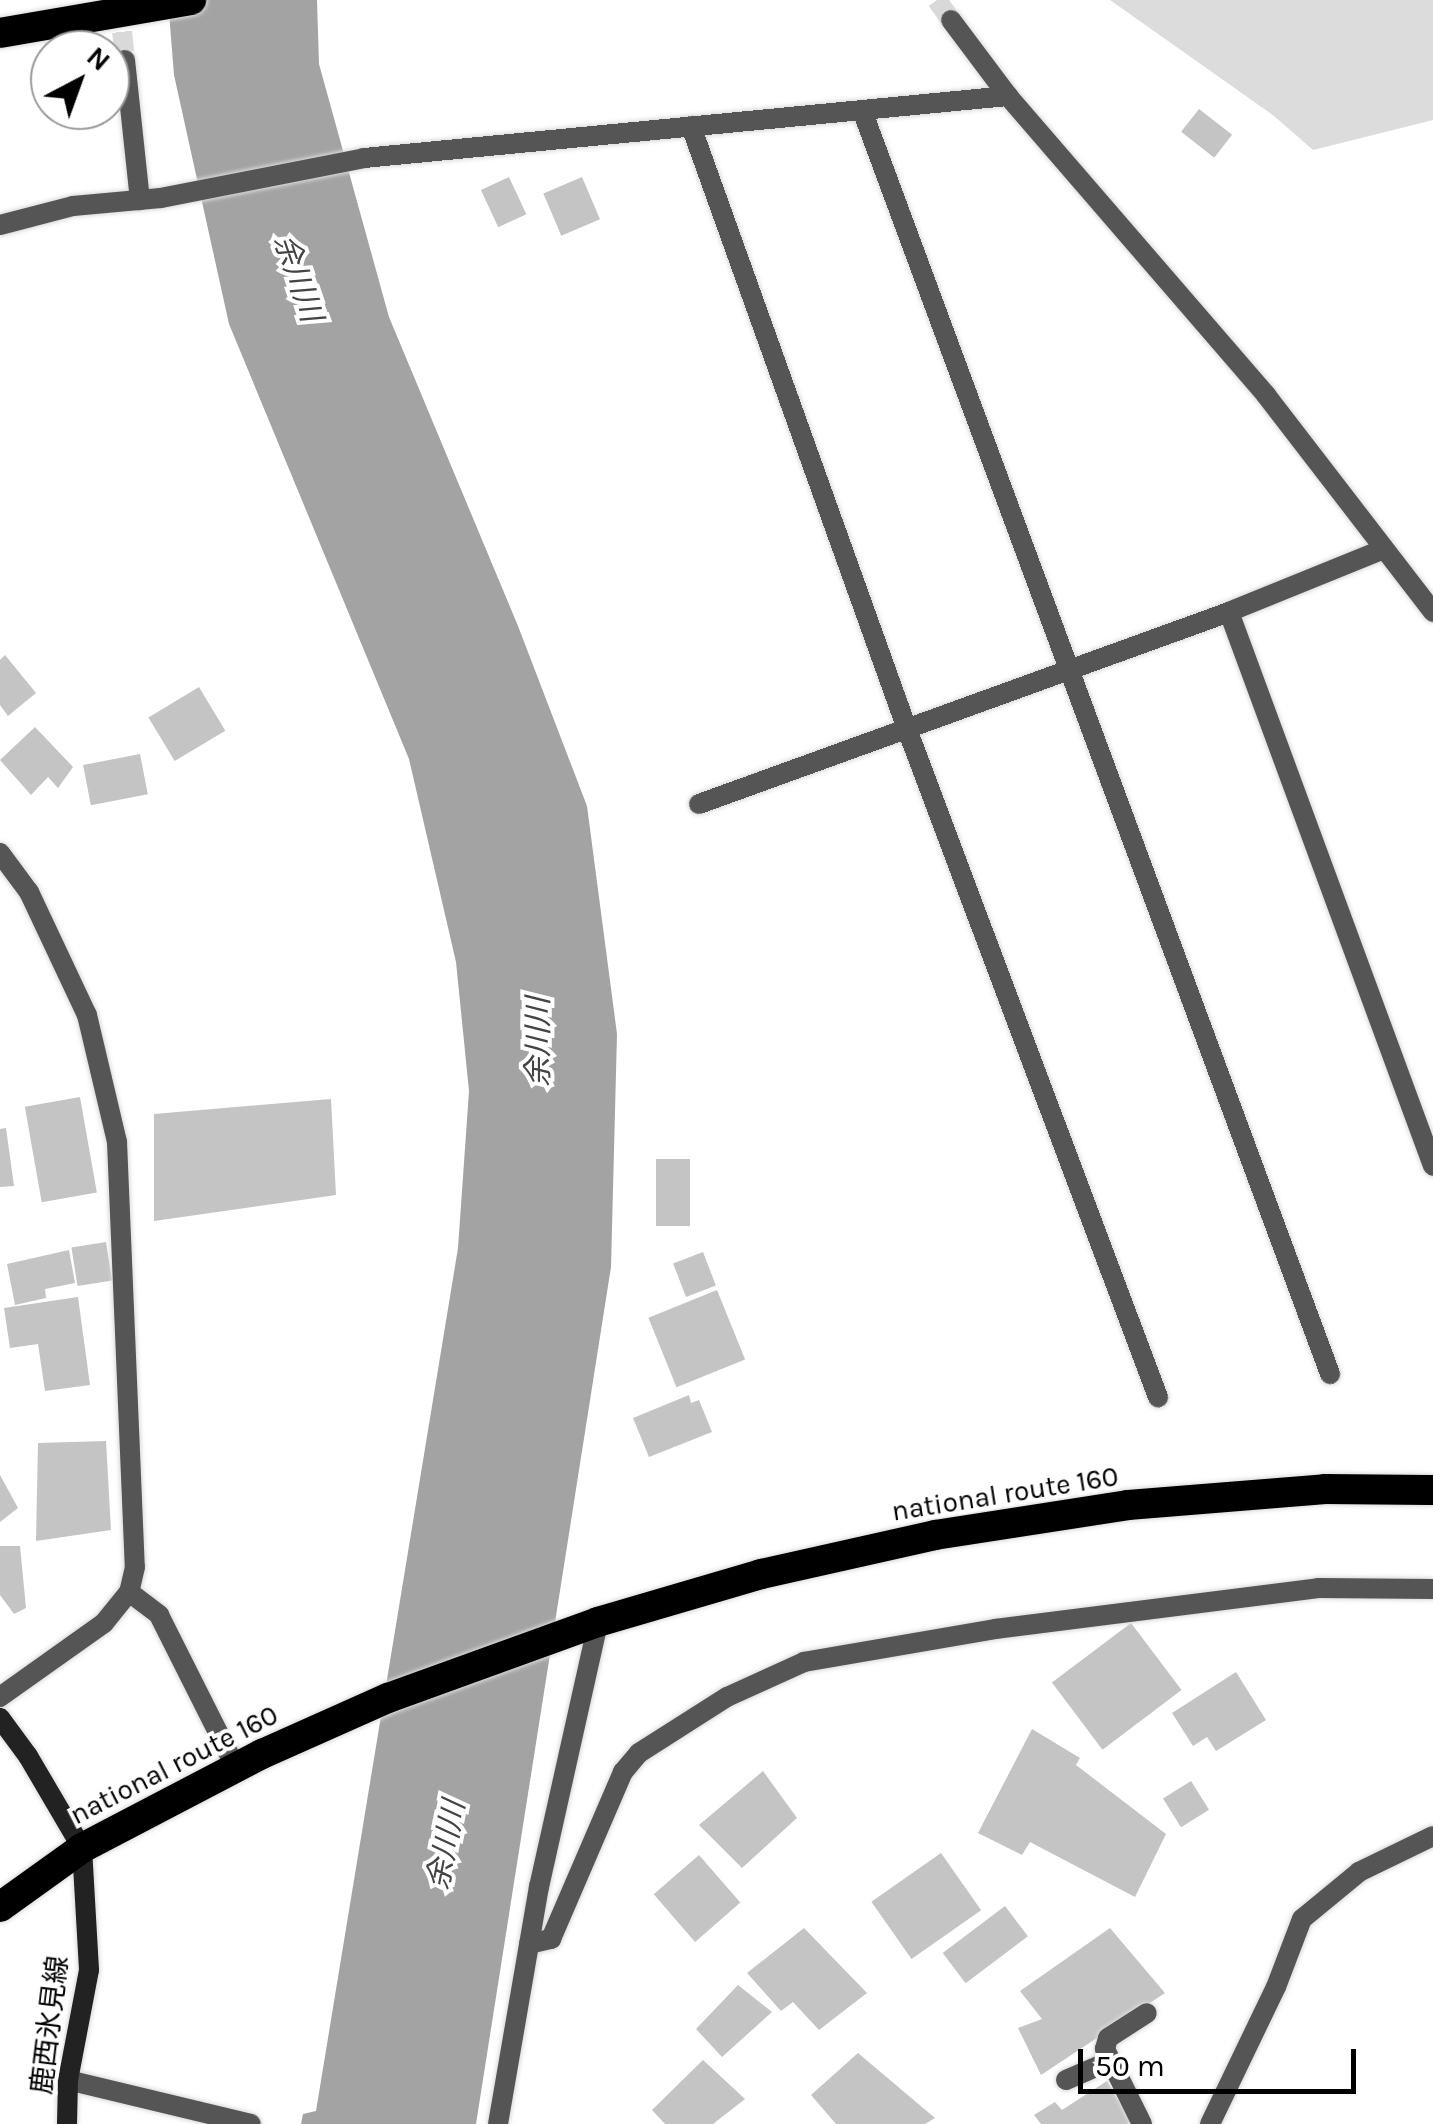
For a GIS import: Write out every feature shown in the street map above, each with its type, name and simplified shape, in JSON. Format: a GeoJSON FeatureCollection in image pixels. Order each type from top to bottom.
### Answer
{"type":"FeatureCollection","features":[{"type":"Feature","properties":{"kind":"highway"},"geometry":{"type":"LineString","coordinates":[[0,33],[192,0]]}},
{"type":"Feature","properties":{"kind":"highway","name":"national route 160"},"geometry":{"type":"LineString","coordinates":[[0,1906],[82,1848],[236,1768],[388,1698],[598,1622],[761,1574],[935,1536],[1128,1505],[1325,1489],[1433,1490]]}},
{"type":"Feature","properties":{"kind":"main road","name":"鹿西氷見線"},"geometry":{"type":"LineString","coordinates":[[0,1718],[28,1756],[82,1848],[89,1970],[68,2080],[67,2124]]}},
{"type":"Feature","properties":{"kind":"street"},"geometry":{"type":"LineString","coordinates":[[952,20],[1008,96],[1266,395],[1433,612]]}},
{"type":"Feature","properties":{"kind":"street"},"geometry":{"type":"LineString","coordinates":[[0,225],[73,206],[161,198],[364,158],[1008,96]]}},
{"type":"Feature","properties":{"kind":"street"},"geometry":{"type":"LineString","coordinates":[[130,107],[140,200]]}},
{"type":"Feature","properties":{"kind":"street"},"geometry":{"type":"LineString","coordinates":[[862,110],[1330,1374]]}},
{"type":"Feature","properties":{"kind":"street"},"geometry":{"type":"LineString","coordinates":[[691,126],[906,729],[1158,1397]]}},
{"type":"Feature","properties":{"kind":"street"},"geometry":{"type":"LineString","coordinates":[[699,804],[1228,612],[1384,549]]}},
{"type":"Feature","properties":{"kind":"street"},"geometry":{"type":"LineString","coordinates":[[1228,612],[1433,1166]]}},
{"type":"Feature","properties":{"kind":"street"},"geometry":{"type":"LineString","coordinates":[[0,852],[29,892],[87,1016],[117,1142],[135,1567],[129,1592],[104,1623],[0,1697]]}},
{"type":"Feature","properties":{"kind":"street"},"geometry":{"type":"LineString","coordinates":[[529,1944],[552,1939],[623,1772],[640,1753],[727,1697],[804,1662],[995,1630],[1318,1588],[1433,1588]]}},
{"type":"Feature","properties":{"kind":"street"},"geometry":{"type":"LineString","coordinates":[[129,1592],[159,1614],[236,1768]]}},
{"type":"Feature","properties":{"kind":"street"},"geometry":{"type":"LineString","coordinates":[[498,2124],[529,1944],[598,1622]]}},
{"type":"Feature","properties":{"kind":"street"},"geometry":{"type":"LineString","coordinates":[[1210,2124],[1276,1988],[1302,1919],[1360,1872],[1433,1836]]}},
{"type":"Feature","properties":{"kind":"street"},"geometry":{"type":"LineString","coordinates":[[1142,2124],[1105,2049],[1108,2038],[1147,2013]]}},
{"type":"Feature","properties":{"kind":"street"},"geometry":{"type":"LineString","coordinates":[[1066,2080],[1110,2060]]}},
{"type":"Feature","properties":{"kind":"street"},"geometry":{"type":"LineString","coordinates":[[68,2080],[251,2124]]}},
{"type":"Feature","properties":{"kind":"shaded area"},"geometry":{"type":"Polygon","coordinates":[[[1110,0],[1433,0],[1433,120],[1313,150],[1274,116],[1110,0]]]}},
{"type":"Feature","properties":{"kind":"water","name":"余川川"},"geometry":{"type":"Polygon","coordinates":[[[168,0],[317,0],[319,64],[389,317],[518,626],[587,806],[617,1034],[611,1267],[476,2124],[301,2124],[303,2114],[316,2111],[458,1248],[469,1091],[456,962],[409,759],[229,324],[174,75],[168,0]]]}},
{"type":"Feature","properties":{"kind":"building"},"geometry":{"type":"Polygon","coordinates":[[[1199,109],[1232,135],[1214,158],[1181,132],[1199,109]]]}},
{"type":"Feature","properties":{"kind":"building"},"geometry":{"type":"Polygon","coordinates":[[[509,177],[526,214],[498,227],[481,190],[509,177]]]}},
{"type":"Feature","properties":{"kind":"building"},"geometry":{"type":"Polygon","coordinates":[[[582,177],[600,219],[561,236],[543,193],[582,177]]]}},
{"type":"Feature","properties":{"kind":"building"},"geometry":{"type":"Polygon","coordinates":[[[5,655],[36,693],[8,716],[0,705],[0,660],[5,655]]]}},
{"type":"Feature","properties":{"kind":"building"},"geometry":{"type":"Polygon","coordinates":[[[199,687],[225,731],[175,761],[148,717],[199,687]]]}},
{"type":"Feature","properties":{"kind":"building"},"geometry":{"type":"Polygon","coordinates":[[[35,727],[73,767],[58,788],[48,777],[31,795],[0,760],[35,727]]]}},
{"type":"Feature","properties":{"kind":"building"},"geometry":{"type":"Polygon","coordinates":[[[140,754],[148,794],[91,805],[83,765],[140,754]]]}},
{"type":"Feature","properties":{"kind":"building"},"geometry":{"type":"Polygon","coordinates":[[[80,1097],[97,1193],[42,1202],[25,1107],[80,1097]]]}},
{"type":"Feature","properties":{"kind":"building"},"geometry":{"type":"Polygon","coordinates":[[[331,1099],[336,1195],[154,1221],[154,1114],[331,1099]]]}},
{"type":"Feature","properties":{"kind":"building"},"geometry":{"type":"Polygon","coordinates":[[[6,1128],[14,1186],[0,1187],[0,1129],[6,1128]]]}},
{"type":"Feature","properties":{"kind":"building"},"geometry":{"type":"Polygon","coordinates":[[[656,1159],[690,1159],[690,1226],[656,1226],[656,1159]]]}},
{"type":"Feature","properties":{"kind":"building"},"geometry":{"type":"Polygon","coordinates":[[[106,1242],[112,1281],[78,1286],[71,1247],[106,1242]]]}},
{"type":"Feature","properties":{"kind":"building"},"geometry":{"type":"Polygon","coordinates":[[[69,1250],[75,1283],[45,1289],[46,1298],[15,1305],[7,1264],[69,1250]]]}},
{"type":"Feature","properties":{"kind":"building"},"geometry":{"type":"Polygon","coordinates":[[[703,1252],[716,1286],[686,1297],[673,1263],[703,1252]]]}},
{"type":"Feature","properties":{"kind":"building"},"geometry":{"type":"Polygon","coordinates":[[[717,1290],[745,1360],[676,1387],[648,1318],[717,1290]]]}},
{"type":"Feature","properties":{"kind":"building"},"geometry":{"type":"Polygon","coordinates":[[[78,1297],[90,1385],[45,1391],[38,1344],[10,1348],[4,1308],[78,1297]]]}},
{"type":"Feature","properties":{"kind":"building"},"geometry":{"type":"Polygon","coordinates":[[[689,1395],[691,1403],[699,1400],[712,1432],[649,1457],[633,1418],[689,1395]]]}},
{"type":"Feature","properties":{"kind":"building"},"geometry":{"type":"Polygon","coordinates":[[[106,1441],[111,1530],[36,1541],[38,1443],[106,1441]]]}},
{"type":"Feature","properties":{"kind":"building"},"geometry":{"type":"Polygon","coordinates":[[[0,1475],[18,1508],[0,1522],[0,1475]]]}},
{"type":"Feature","properties":{"kind":"building"},"geometry":{"type":"Polygon","coordinates":[[[0,1546],[20,1546],[26,1608],[14,1614],[0,1595],[0,1546]]]}},
{"type":"Feature","properties":{"kind":"building"},"geometry":{"type":"Polygon","coordinates":[[[1131,1623],[1182,1690],[1102,1750],[1052,1683],[1131,1623]]]}},
{"type":"Feature","properties":{"kind":"building"},"geometry":{"type":"Polygon","coordinates":[[[1236,1672],[1266,1720],[1216,1751],[1207,1737],[1193,1746],[1172,1713],[1236,1672]]]}},
{"type":"Feature","properties":{"kind":"building"},"geometry":{"type":"Polygon","coordinates":[[[1032,1729],[1080,1758],[1076,1765],[1166,1834],[1135,1897],[1030,1842],[1022,1855],[978,1833],[1032,1729]]]}},
{"type":"Feature","properties":{"kind":"building"},"geometry":{"type":"Polygon","coordinates":[[[763,1771],[797,1818],[742,1868],[699,1825],[763,1771]]]}},
{"type":"Feature","properties":{"kind":"building"},"geometry":{"type":"Polygon","coordinates":[[[1191,1781],[1209,1810],[1181,1827],[1163,1798],[1191,1781]]]}},
{"type":"Feature","properties":{"kind":"building"},"geometry":{"type":"Polygon","coordinates":[[[941,1853],[981,1910],[912,1959],[871,1902],[941,1853]]]}},
{"type":"Feature","properties":{"kind":"building"},"geometry":{"type":"Polygon","coordinates":[[[699,1855],[740,1903],[695,1942],[654,1894],[699,1855]]]}},
{"type":"Feature","properties":{"kind":"building"},"geometry":{"type":"Polygon","coordinates":[[[1005,1906],[1028,1936],[966,1983],[943,1953],[1005,1906]]]}},
{"type":"Feature","properties":{"kind":"building"},"geometry":{"type":"Polygon","coordinates":[[[804,1928],[867,1993],[819,2030],[793,2002],[781,2011],[747,1973],[804,1928]]]}},
{"type":"Feature","properties":{"kind":"building"},"geometry":{"type":"Polygon","coordinates":[[[1110,1928],[1165,1993],[1041,2075],[1018,2028],[1042,2019],[1020,1991],[1110,1928]]]}},
{"type":"Feature","properties":{"kind":"building"},"geometry":{"type":"Polygon","coordinates":[[[738,1985],[772,2012],[722,2057],[696,2029],[738,1985]]]}},
{"type":"Feature","properties":{"kind":"building"},"geometry":{"type":"Polygon","coordinates":[[[858,2053],[935,2118],[925,2124],[836,2124],[811,2095],[858,2053]]]}},
{"type":"Feature","properties":{"kind":"building"},"geometry":{"type":"Polygon","coordinates":[[[703,2060],[745,2099],[713,2124],[665,2124],[652,2110],[703,2060]]]}},
{"type":"Feature","properties":{"kind":"building"},"geometry":{"type":"Polygon","coordinates":[[[1107,2081],[1131,2122],[1041,2124],[1034,2115],[1055,2102],[1062,2110],[1107,2081]]]}},
{"type":"Feature","properties":{"kind":"tunnel"},"geometry":{"type":"LineString","coordinates":[[937,0],[951,20]]}},
{"type":"Feature","properties":{"kind":"tunnel"},"geometry":{"type":"LineString","coordinates":[[119,2],[122,30]]}}]}
